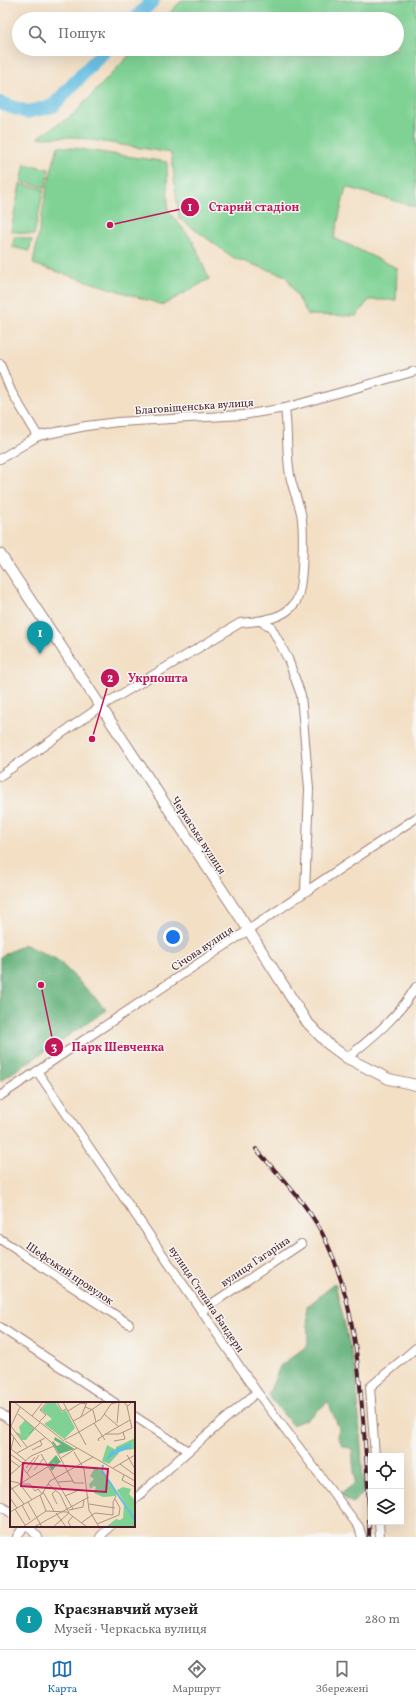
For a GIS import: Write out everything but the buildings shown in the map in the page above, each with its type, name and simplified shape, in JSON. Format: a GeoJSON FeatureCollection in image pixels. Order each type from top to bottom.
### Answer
{"type":"FeatureCollection","features":[{"type":"Feature","properties":{"kind":"street"},"geometry":{"type":"LineString","coordinates":[[0,364],[11,391],[38,436]]}},
{"type":"Feature","properties":{"kind":"street","name":"Благовіщенська вулиця"},"geometry":{"type":"LineString","coordinates":[[0,459],[38,436],[89,425],[243,415],[285,408],[416,371]]}},
{"type":"Feature","properties":{"kind":"street"},"geometry":{"type":"LineString","coordinates":[[0,776],[100,707],[240,623],[260,621],[286,613],[296,602],[300,587],[303,542],[301,514],[290,474],[285,408]]}},
{"type":"Feature","properties":{"kind":"street","name":"Черкаська вулиця"},"geometry":{"type":"LineString","coordinates":[[0,554],[248,930],[306,1021],[328,1044],[347,1058],[389,1079],[416,1085]]}},
{"type":"Feature","properties":{"kind":"street"},"geometry":{"type":"LineString","coordinates":[[260,621],[271,627],[288,659],[301,695],[309,789],[305,892]]}},
{"type":"Feature","properties":{"kind":"street","name":"Січова вулиця"},"geometry":{"type":"LineString","coordinates":[[0,1096],[416,818]]}},
{"type":"Feature","properties":{"kind":"street"},"geometry":{"type":"LineString","coordinates":[[347,1058],[387,1025],[406,1003],[416,987]]}},
{"type":"Feature","properties":{"kind":"street","name":"вулиця Степана Бандери"},"geometry":{"type":"LineString","coordinates":[[37,1071],[257,1392],[359,1527],[362,1537]]}},
{"type":"Feature","properties":{"kind":"street","name":"Шефський провулок"},"geometry":{"type":"LineString","coordinates":[[0,1239],[129,1324]]}},
{"type":"Feature","properties":{"kind":"street","name":"вулиця Гагаріна"},"geometry":{"type":"LineString","coordinates":[[201,1311],[301,1244]]}},
{"type":"Feature","properties":{"kind":"street"},"geometry":{"type":"LineString","coordinates":[[0,1327],[113,1402]]}},
{"type":"Feature","properties":{"kind":"street"},"geometry":{"type":"LineString","coordinates":[[375,1453],[370,1387],[416,1348]]}},
{"type":"Feature","properties":{"kind":"street"},"geometry":{"type":"LineString","coordinates":[[135,1499],[257,1392]]}},
{"type":"Feature","properties":{"kind":"street"},"geometry":{"type":"LineString","coordinates":[[0,1413],[10,1420]]}},
{"type":"Feature","properties":{"kind":"street"},"geometry":{"type":"LineString","coordinates":[[135,1417],[188,1451]]}},
{"type":"Feature","properties":{"kind":"street"},"geometry":{"type":"LineString","coordinates":[[0,1505],[10,1512]]}},
{"type":"Feature","properties":{"kind":"street"},"geometry":{"type":"LineString","coordinates":[[379,1525],[380,1537]]}},
{"type":"Feature","properties":{"kind":"street"},"geometry":{"type":"LineString","coordinates":[[17,1537],[23,1527]]}},
{"type":"Feature","properties":{"kind":"street"},"geometry":{"type":"LineString","coordinates":[[29,1527],[38,1537]]}},
{"type":"Feature","properties":{"kind":"street"},"geometry":{"type":"LineString","coordinates":[[100,1537],[109,1527]]}},
{"type":"Feature","properties":{"kind":"green space"},"geometry":{"type":"Polygon","coordinates":[[[182,0],[416,0],[416,207],[346,187],[334,238],[397,268],[396,300],[369,300],[356,316],[308,315],[286,276],[234,258],[179,218],[171,153],[74,137],[37,138],[74,114],[128,56],[404,56],[404,12],[171,12],[182,0]]]}},
{"type":"Feature","properties":{"kind":"green space"},"geometry":{"type":"Polygon","coordinates":[[[58,146],[167,162],[168,210],[193,241],[209,279],[163,305],[33,264],[47,187],[58,146]]]}},
{"type":"Feature","properties":{"kind":"green space"},"geometry":{"type":"Polygon","coordinates":[[[25,164],[49,169],[45,187],[21,182],[25,164]]]}},
{"type":"Feature","properties":{"kind":"green space"},"geometry":{"type":"Polygon","coordinates":[[[20,184],[44,189],[34,235],[11,231],[20,184]]]}},
{"type":"Feature","properties":{"kind":"green space"},"geometry":{"type":"Polygon","coordinates":[[[15,236],[32,240],[29,251],[12,247],[15,236]]]}},
{"type":"Feature","properties":{"kind":"green space"},"geometry":{"type":"Polygon","coordinates":[[[24,944],[58,960],[107,1010],[0,1081],[0,957],[24,944]]]}},
{"type":"Feature","properties":{"kind":"green space"},"geometry":{"type":"Polygon","coordinates":[[[335,1283],[356,1373],[364,1493],[352,1503],[340,1495],[355,1483],[352,1449],[343,1446],[338,1438],[339,1428],[328,1402],[307,1419],[292,1425],[268,1395],[280,1366],[308,1345],[307,1307],[335,1283]]]}},
{"type":"Feature","properties":{"kind":"waterway"},"geometry":{"type":"LineString","coordinates":[[142,12],[153,0]]}},
{"type":"Feature","properties":{"kind":"waterway"},"geometry":{"type":"LineString","coordinates":[[0,103],[27,112],[53,106],[99,56]]}},
{"type":"Feature","properties":{"kind":"railway"},"geometry":{"type":"LineString","coordinates":[[256,1149],[295,1193],[313,1217],[327,1243],[343,1288],[354,1336],[360,1383],[368,1484],[369,1537]]}},
{"type":"Feature","properties":{"kind":"place","name":"Старий стадіон"},"geometry":{"type":"Point","coordinates":[110,225]}},
{"type":"Feature","properties":{"kind":"place","name":"Краєзнавчий музей"},"geometry":{"type":"Point","coordinates":[40,654]}},
{"type":"Feature","properties":{"kind":"place","name":"Укрпошта"},"geometry":{"type":"Point","coordinates":[92,739]}},
{"type":"Feature","properties":{"kind":"place","name":"Парк Шевченка"},"geometry":{"type":"Point","coordinates":[41,985]}}]}
